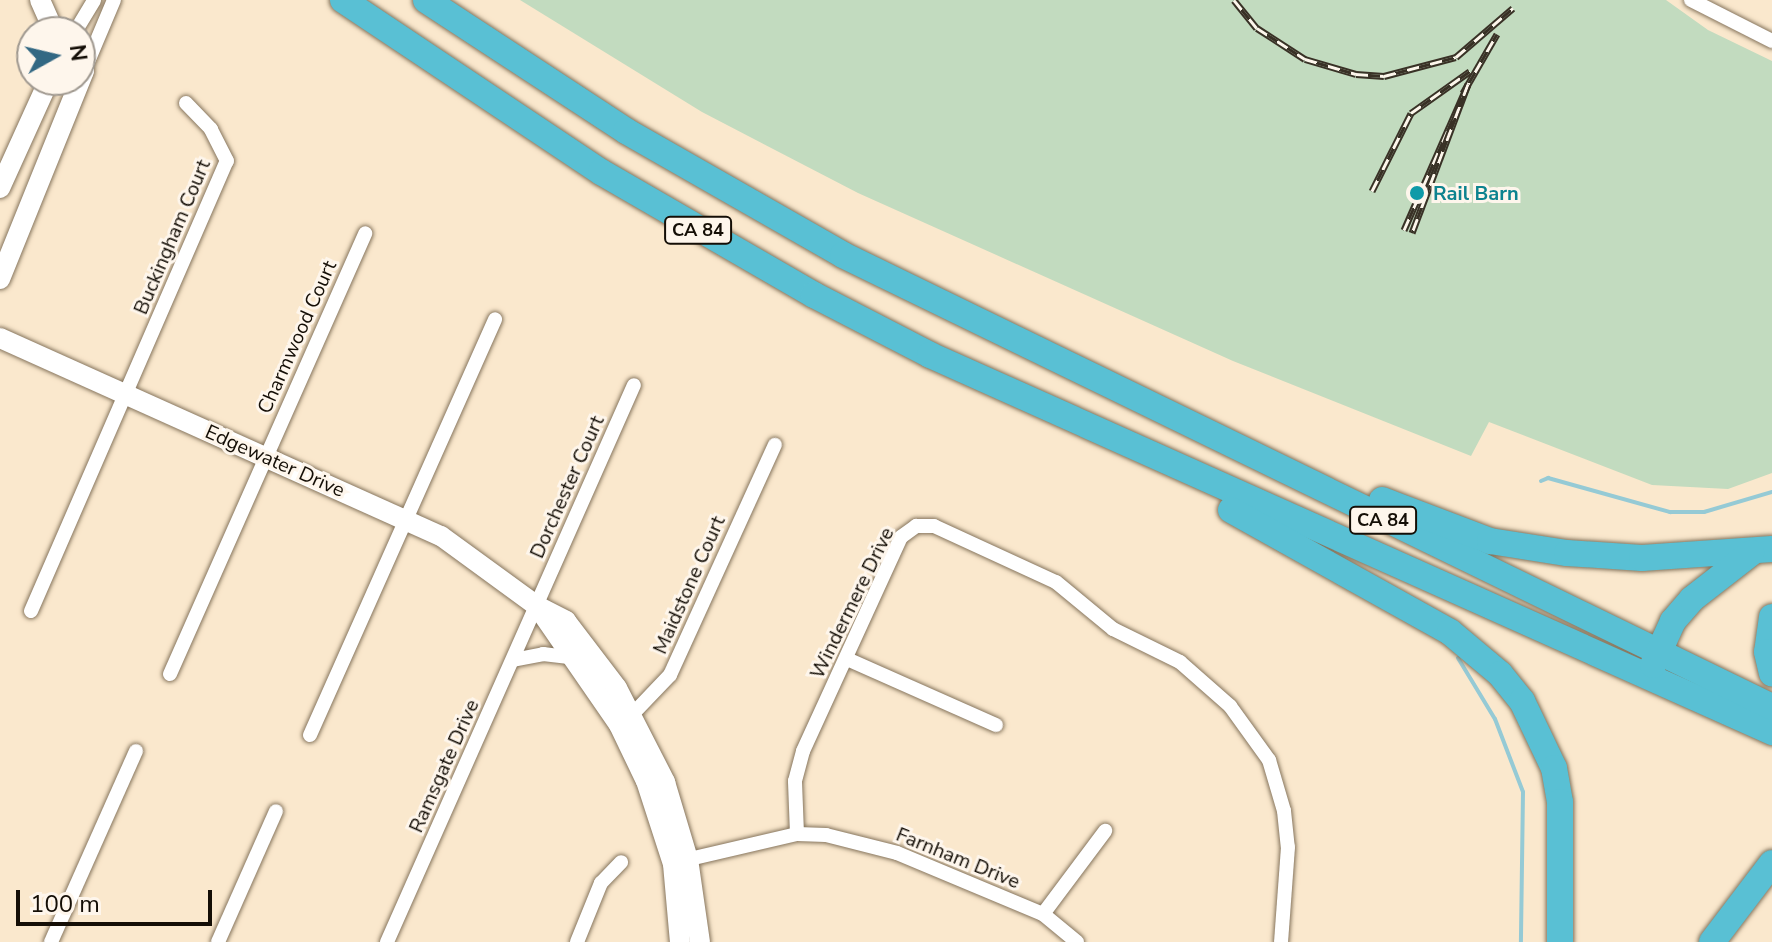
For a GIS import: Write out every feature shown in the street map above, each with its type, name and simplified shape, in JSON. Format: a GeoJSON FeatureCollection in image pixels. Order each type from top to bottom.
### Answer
{"type":"FeatureCollection","features":[{"type":"Feature","properties":{"kind":"highway","name":"CA 84"},"geometry":{"type":"LineString","coordinates":[[343,0],[497,106],[704,234],[930,355],[1074,423]]}},
{"type":"Feature","properties":{"kind":"highway","name":"CA 84"},"geometry":{"type":"LineString","coordinates":[[426,0],[626,131],[746,201],[952,311],[1129,392],[1245,454],[1772,707]]}},
{"type":"Feature","properties":{"kind":"highway"},"geometry":{"type":"LineString","coordinates":[[1129,392],[1187,412],[1409,512],[1490,541],[1642,558],[1762,551]]}},
{"type":"Feature","properties":{"kind":"highway"},"geometry":{"type":"LineString","coordinates":[[1074,423],[1772,732]]}},
{"type":"Feature","properties":{"kind":"highway"},"geometry":{"type":"LineString","coordinates":[[1074,423],[1450,632],[1500,674],[1522,701],[1554,768],[1563,846],[1560,942]]}},
{"type":"Feature","properties":{"kind":"highway"},"geometry":{"type":"LineString","coordinates":[[1638,673],[1649,647],[1692,599],[1762,551]]}},
{"type":"Feature","properties":{"kind":"highway"},"geometry":{"type":"LineString","coordinates":[[1772,617],[1767,652],[1772,673]]}},
{"type":"Feature","properties":{"kind":"highway"},"geometry":{"type":"LineString","coordinates":[[1712,942],[1772,863]]}},
{"type":"Feature","properties":{"kind":"highway"},"geometry":{"type":"LineString","coordinates":[[1712,942],[1772,878]]}},
{"type":"Feature","properties":{"kind":"street"},"geometry":{"type":"LineString","coordinates":[[96,39],[114,0]]}},
{"type":"Feature","properties":{"kind":"street"},"geometry":{"type":"LineString","coordinates":[[1691,0],[1772,41]]}},
{"type":"Feature","properties":{"kind":"street"},"geometry":{"type":"LineString","coordinates":[[0,188],[42,96]]}},
{"type":"Feature","properties":{"kind":"street"},"geometry":{"type":"LineString","coordinates":[[0,279],[72,96]]}},
{"type":"Feature","properties":{"kind":"street","name":"Buckingham Court"},"geometry":{"type":"LineString","coordinates":[[126,394],[227,161],[211,129],[186,103]]}},
{"type":"Feature","properties":{"kind":"street","name":"Charmwood Court"},"geometry":{"type":"LineString","coordinates":[[170,674],[365,233]]}},
{"type":"Feature","properties":{"kind":"street"},"geometry":{"type":"LineString","coordinates":[[310,735],[495,319]]}},
{"type":"Feature","properties":{"kind":"street","name":"Edgewater Drive"},"geometry":{"type":"LineString","coordinates":[[0,338],[406,519],[475,557],[537,606],[566,621],[665,782],[700,942]]}},
{"type":"Feature","properties":{"kind":"street","name":"Dorchester Court"},"geometry":{"type":"LineString","coordinates":[[537,606],[634,385]]}},
{"type":"Feature","properties":{"kind":"street"},"geometry":{"type":"LineString","coordinates":[[31,611],[126,394]]}},
{"type":"Feature","properties":{"kind":"street","name":"Maidstone Court"},"geometry":{"type":"LineString","coordinates":[[625,721],[670,675],[775,445]]}},
{"type":"Feature","properties":{"kind":"street","name":"Windermere Drive"},"geometry":{"type":"LineString","coordinates":[[797,834],[795,781],[901,537],[925,525],[1056,582],[1113,629],[1180,662],[1230,706],[1269,760],[1284,811],[1288,847],[1281,942]]}},
{"type":"Feature","properties":{"kind":"street","name":"Edgewater Drive"},"geometry":{"type":"LineString","coordinates":[[537,606],[569,657],[625,721]]}},
{"type":"Feature","properties":{"kind":"street","name":"Ramsgate Drive"},"geometry":{"type":"LineString","coordinates":[[387,942],[537,606]]}},
{"type":"Feature","properties":{"kind":"street"},"geometry":{"type":"LineString","coordinates":[[513,660],[569,657]]}},
{"type":"Feature","properties":{"kind":"street"},"geometry":{"type":"LineString","coordinates":[[847,659],[996,725]]}},
{"type":"Feature","properties":{"kind":"street"},"geometry":{"type":"LineString","coordinates":[[51,942],[136,751]]}},
{"type":"Feature","properties":{"kind":"street"},"geometry":{"type":"LineString","coordinates":[[218,942],[276,811]]}},
{"type":"Feature","properties":{"kind":"street"},"geometry":{"type":"LineString","coordinates":[[1043,914],[1105,831]]}},
{"type":"Feature","properties":{"kind":"street","name":"Farnham Drive"},"geometry":{"type":"LineString","coordinates":[[681,861],[797,834],[897,853],[1043,914],[1077,942]]}},
{"type":"Feature","properties":{"kind":"street","name":"Edgewater Drive"},"geometry":{"type":"LineString","coordinates":[[680,942],[681,861]]}},
{"type":"Feature","properties":{"kind":"street"},"geometry":{"type":"LineString","coordinates":[[577,942],[601,883],[621,862]]}},
{"type":"Feature","properties":{"kind":"green space"},"geometry":{"type":"Polygon","coordinates":[[[520,0],[1666,0],[1708,30],[1772,61],[1772,473],[1728,489],[1652,485],[1489,422],[1471,456],[1233,361],[858,193],[702,112],[520,0]]]}},
{"type":"Feature","properties":{"kind":"waterway"},"geometry":{"type":"LineString","coordinates":[[1541,481],[1548,478],[1670,512],[1704,512],[1772,492]]}},
{"type":"Feature","properties":{"kind":"waterway"},"geometry":{"type":"LineString","coordinates":[[1458,658],[1495,719],[1523,792],[1521,942]]}},
{"type":"Feature","properties":{"kind":"railway"},"geometry":{"type":"LineString","coordinates":[[1234,0],[1257,28],[1305,59],[1356,74],[1384,76],[1456,57],[1513,8]]}},
{"type":"Feature","properties":{"kind":"railway"},"geometry":{"type":"LineString","coordinates":[[1463,93],[1497,34]]}},
{"type":"Feature","properties":{"kind":"railway"},"geometry":{"type":"LineString","coordinates":[[1372,191],[1411,113],[1470,71]]}},
{"type":"Feature","properties":{"kind":"railway"},"geometry":{"type":"LineString","coordinates":[[1404,230],[1468,84],[1412,233]]}},
{"type":"Feature","properties":{"kind":"place","name":"Rail Barn"},"geometry":{"type":"Point","coordinates":[1417,193]}}]}
